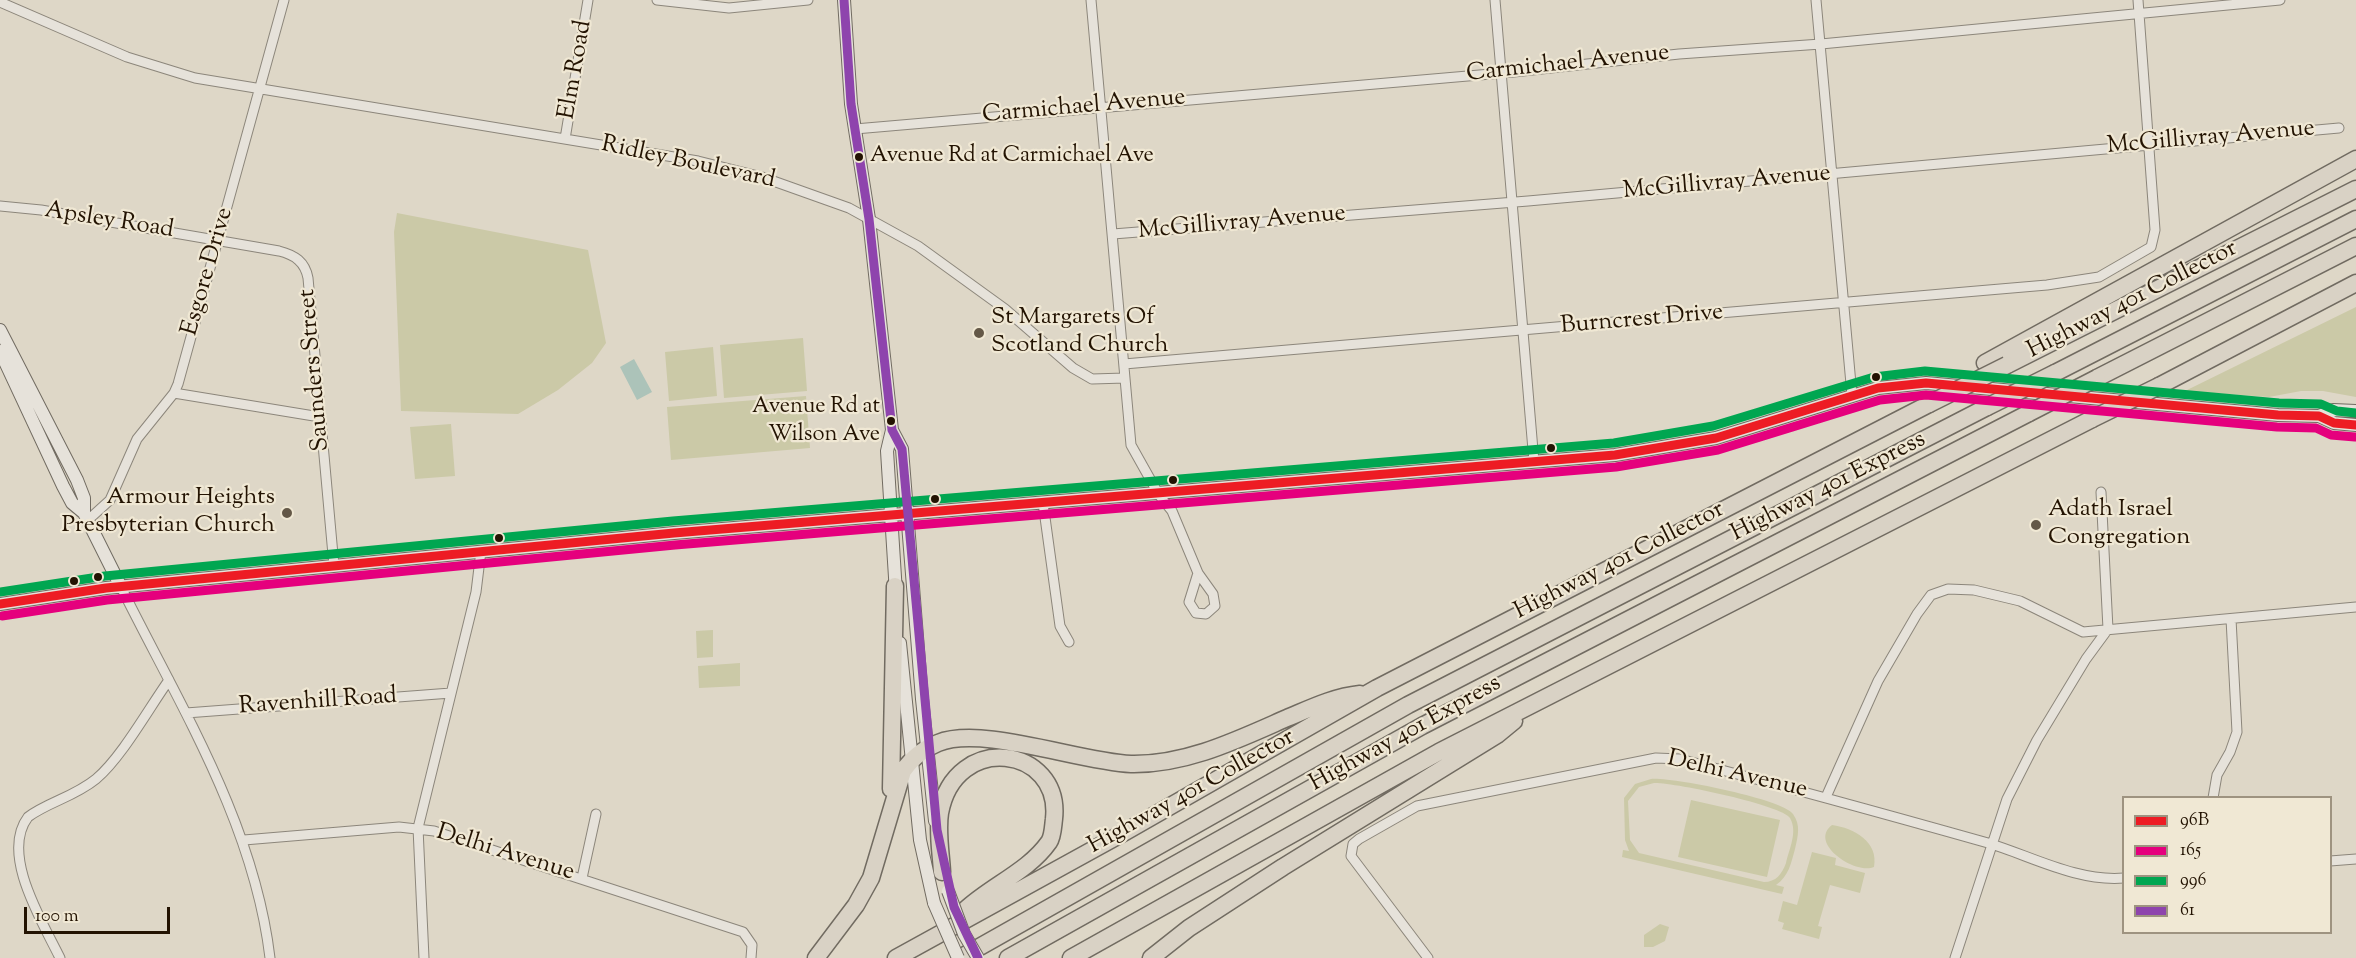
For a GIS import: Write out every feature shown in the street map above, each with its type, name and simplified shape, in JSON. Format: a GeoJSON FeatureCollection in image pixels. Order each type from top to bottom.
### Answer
{"type":"FeatureCollection","features":[{"type":"Feature","properties":{"kind":"highway"},"geometry":{"type":"LineString","coordinates":[[1924,405],[1985,363],[2356,159]]}},
{"type":"Feature","properties":{"kind":"highway","name":"Highway 401 Collector"},"geometry":{"type":"LineString","coordinates":[[896,958],[1136,826],[1370,693],[1924,405],[2356,189]]}},
{"type":"Feature","properties":{"kind":"highway","name":"Highway 401 Express"},"geometry":{"type":"LineString","coordinates":[[959,958],[1408,705],[2356,219]]}},
{"type":"Feature","properties":{"kind":"highway","name":"Highway 401 Express"},"geometry":{"type":"LineString","coordinates":[[1008,958],[1422,726],[2356,246]]}},
{"type":"Feature","properties":{"kind":"highway"},"geometry":{"type":"LineString","coordinates":[[1071,958],[1439,752],[1943,497],[2356,283]]}},
{"type":"Feature","properties":{"kind":"highway"},"geometry":{"type":"LineString","coordinates":[[890,812],[895,586]]}},
{"type":"Feature","properties":{"kind":"highway"},"geometry":{"type":"LineString","coordinates":[[816,958],[856,905],[871,878],[898,781],[911,759],[940,742],[985,739],[1117,763],[1159,764],[1224,746],[1336,697],[1370,693]]}},
{"type":"Feature","properties":{"kind":"highway"},"geometry":{"type":"LineString","coordinates":[[1151,958],[1189,928],[1378,806],[1497,735],[1546,696]]}},
{"type":"Feature","properties":{"kind":"highway"},"geometry":{"type":"LineString","coordinates":[[942,872],[940,813],[949,785],[960,771],[974,762],[993,756],[1012,759],[1031,767],[1049,785],[1054,805],[1051,839],[1034,860],[965,909],[949,928]]}},
{"type":"Feature","properties":{"kind":"main road"},"geometry":{"type":"LineString","coordinates":[[844,0],[845,43],[869,219],[892,430],[887,451],[890,514],[920,840],[934,903],[959,958]]}},
{"type":"Feature","properties":{"kind":"main road"},"geometry":{"type":"LineString","coordinates":[[0,330],[77,480],[84,498],[86,516],[121,587]]}},
{"type":"Feature","properties":{"kind":"main road"},"geometry":{"type":"LineString","coordinates":[[0,351],[63,486],[72,503],[86,516]]}},
{"type":"Feature","properties":{"kind":"main road"},"geometry":{"type":"LineString","coordinates":[[0,604],[121,587],[481,551],[908,512],[1159,495],[1666,448],[1716,438],[1878,388],[1926,383],[2257,414],[2319,416],[2334,423],[2356,425]]}},
{"type":"Feature","properties":{"kind":"main road"},"geometry":{"type":"LineString","coordinates":[[2319,416],[2333,410],[2356,411]]}},
{"type":"Feature","properties":{"kind":"main road"},"geometry":{"type":"LineString","coordinates":[[892,430],[902,449],[928,748],[942,872],[964,934],[978,958]]}},
{"type":"Feature","properties":{"kind":"street","name":"Esgore Drive"},"geometry":{"type":"LineString","coordinates":[[86,516],[110,500],[137,439],[174,393],[284,0]]}},
{"type":"Feature","properties":{"kind":"street","name":"Elm Road"},"geometry":{"type":"LineString","coordinates":[[565,139],[588,0]]}},
{"type":"Feature","properties":{"kind":"street"},"geometry":{"type":"LineString","coordinates":[[657,0],[729,8],[808,0]]}},
{"type":"Feature","properties":{"kind":"street"},"geometry":{"type":"LineString","coordinates":[[1091,0],[1131,445],[1159,495],[1172,511],[1198,573]]}},
{"type":"Feature","properties":{"kind":"street"},"geometry":{"type":"LineString","coordinates":[[1495,0],[1534,462]]}},
{"type":"Feature","properties":{"kind":"street"},"geometry":{"type":"LineString","coordinates":[[1816,0],[1852,395]]}},
{"type":"Feature","properties":{"kind":"street"},"geometry":{"type":"LineString","coordinates":[[2138,0],[2150,144]]}},
{"type":"Feature","properties":{"kind":"street","name":"Carmichael Avenue"},"geometry":{"type":"LineString","coordinates":[[855,129],[1501,73],[1679,54],[1821,44],[2280,0]]}},
{"type":"Feature","properties":{"kind":"street","name":"Ridley Boulevard"},"geometry":{"type":"LineString","coordinates":[[0,2],[77,37],[148,64],[216,83],[565,139],[732,169],[838,204],[869,219],[956,271],[1005,309],[1072,368],[1092,379],[1125,378]]}},
{"type":"Feature","properties":{"kind":"street","name":"McGillivray Avenue"},"geometry":{"type":"LineString","coordinates":[[1113,234],[1512,202],[2339,128]]}},
{"type":"Feature","properties":{"kind":"street","name":"Burncrest Drive"},"geometry":{"type":"LineString","coordinates":[[1124,364],[1843,303],[2099,277],[2151,247],[2155,230],[2150,144]]}},
{"type":"Feature","properties":{"kind":"street","name":"Apsley Road"},"geometry":{"type":"LineString","coordinates":[[0,206],[218,241]]}},
{"type":"Feature","properties":{"kind":"street","name":"Saunders Street"},"geometry":{"type":"LineString","coordinates":[[218,241],[289,253],[305,268],[334,566]]}},
{"type":"Feature","properties":{"kind":"street"},"geometry":{"type":"LineString","coordinates":[[174,393],[320,417]]}},
{"type":"Feature","properties":{"kind":"street"},"geometry":{"type":"LineString","coordinates":[[1955,958],[1990,844],[2007,799],[2037,740],[2086,659],[2108,629],[2101,492]]}},
{"type":"Feature","properties":{"kind":"street"},"geometry":{"type":"LineString","coordinates":[[1043,503],[1060,626],[1069,642]]}},
{"type":"Feature","properties":{"kind":"street"},"geometry":{"type":"LineString","coordinates":[[424,958],[418,828],[476,592],[481,551]]}},
{"type":"Feature","properties":{"kind":"street"},"geometry":{"type":"LineString","coordinates":[[121,587],[186,713],[244,840],[262,907],[270,958]]}},
{"type":"Feature","properties":{"kind":"street"},"geometry":{"type":"LineString","coordinates":[[1826,797],[1878,681],[1917,614],[1931,596],[1947,589],[1974,590],[2020,601],[2083,632],[2356,607]]}},
{"type":"Feature","properties":{"kind":"street"},"geometry":{"type":"LineString","coordinates":[[2212,796],[2217,775],[2230,752],[2237,732],[2231,619]]}},
{"type":"Feature","properties":{"kind":"street"},"geometry":{"type":"LineString","coordinates":[[60,958],[16,882],[11,860],[13,838],[27,818],[77,792],[97,778],[169,680]]}},
{"type":"Feature","properties":{"kind":"street","name":"Ravenhill Road"},"geometry":{"type":"LineString","coordinates":[[186,713],[451,693]]}},
{"type":"Feature","properties":{"kind":"street","name":"Delhi Avenue"},"geometry":{"type":"LineString","coordinates":[[1428,958],[1358,869],[1351,856],[1353,844],[1417,806],[1656,758],[1680,759],[1826,797],[1990,844],[2089,876],[2122,878]]}},
{"type":"Feature","properties":{"kind":"street"},"geometry":{"type":"LineString","coordinates":[[582,878],[596,814]]}},
{"type":"Feature","properties":{"kind":"street","name":"Delhi Avenue"},"geometry":{"type":"LineString","coordinates":[[244,840],[399,826],[444,833],[743,932],[752,945],[751,958]]}},
{"type":"Feature","properties":{"kind":"street"},"geometry":{"type":"LineString","coordinates":[[2332,861],[2356,860]]}},
{"type":"Feature","properties":{"kind":"shaded area"},"geometry":{"type":"Polygon","coordinates":[[[397,213],[588,250],[606,343],[592,363],[558,390],[518,414],[401,411],[394,232],[397,213]]]}},
{"type":"Feature","properties":{"kind":"shaded area"},"geometry":{"type":"Polygon","coordinates":[[[2356,307],[2356,397],[2323,391],[2301,391],[2269,397],[2185,391],[2356,307]]]}},
{"type":"Feature","properties":{"kind":"shaded area"},"geometry":{"type":"Polygon","coordinates":[[[803,338],[807,391],[724,398],[720,345],[803,338]]]}},
{"type":"Feature","properties":{"kind":"shaded area"},"geometry":{"type":"Polygon","coordinates":[[[713,347],[717,396],[669,401],[665,352],[713,347]]]}},
{"type":"Feature","properties":{"kind":"shaded area"},"geometry":{"type":"Polygon","coordinates":[[[634,359],[652,392],[637,400],[620,367],[634,359]]]}},
{"type":"Feature","properties":{"kind":"shaded area"},"geometry":{"type":"Polygon","coordinates":[[[806,396],[810,448],[671,460],[667,407],[806,396]]]}},
{"type":"Feature","properties":{"kind":"shaded area"},"geometry":{"type":"Polygon","coordinates":[[[451,424],[455,476],[415,479],[410,427],[451,424]]]}},
{"type":"Feature","properties":{"kind":"shaded area"},"geometry":{"type":"Polygon","coordinates":[[[713,630],[713,657],[697,658],[696,631],[713,630]]]}},
{"type":"Feature","properties":{"kind":"shaded area"},"geometry":{"type":"Polygon","coordinates":[[[740,663],[740,686],[699,688],[698,666],[740,663]]]}},
{"type":"Feature","properties":{"kind":"shaded area"},"geometry":{"type":"Polygon","coordinates":[[[1651,779],[1663,779],[1702,785],[1749,796],[1785,808],[1793,814],[1797,822],[1798,835],[1789,869],[1776,885],[1784,887],[1782,894],[1622,857],[1623,850],[1629,851],[1625,840],[1624,798],[1635,784],[1651,779]],[[1654,783],[1639,787],[1628,801],[1630,840],[1639,853],[1764,882],[1772,881],[1780,874],[1786,863],[1792,840],[1793,829],[1790,818],[1783,813],[1748,801],[1654,783]]]}},
{"type":"Feature","properties":{"kind":"shaded area"},"geometry":{"type":"Polygon","coordinates":[[[1691,800],[1780,820],[1767,877],[1678,857],[1691,800]]]}},
{"type":"Feature","properties":{"kind":"shaded area"},"geometry":{"type":"Polygon","coordinates":[[[1832,825],[1849,829],[1869,844],[1875,858],[1874,867],[1856,866],[1837,856],[1826,840],[1826,832],[1832,825]]]}},
{"type":"Feature","properties":{"kind":"shaded area"},"geometry":{"type":"Polygon","coordinates":[[[1812,852],[1836,858],[1835,865],[1865,873],[1860,893],[1830,885],[1818,926],[1822,927],[1819,939],[1782,929],[1784,923],[1778,921],[1783,901],[1797,905],[1812,852]]]}},
{"type":"Feature","properties":{"kind":"shaded area"},"geometry":{"type":"Polygon","coordinates":[[[1660,924],[1669,927],[1665,941],[1653,947],[1644,947],[1644,935],[1660,924]]]}},
{"type":"Feature","properties":{"kind":"transit line","name":"61"},"geometry":{"type":"LineString","coordinates":[[844,0],[851,104],[869,219],[892,430],[902,449],[937,830],[954,907],[978,958]]}},
{"type":"Feature","properties":{"kind":"transit line","name":"996"},"geometry":{"type":"LineString","coordinates":[[0,592],[105,576],[673,521],[1614,443],[1713,426],[1874,377],[1925,371],[2279,403],[2321,404],[2337,411],[2356,413]]}},
{"type":"Feature","properties":{"kind":"transit line","name":"96B"},"geometry":{"type":"LineString","coordinates":[[0,604],[106,588],[674,533],[1615,455],[1716,438],[1878,388],[1926,383],[2278,415],[2319,416],[2334,423],[2356,425]]}},
{"type":"Feature","properties":{"kind":"transit line","name":"165"},"geometry":{"type":"LineString","coordinates":[[2,616],[107,600],[675,545],[1616,467],[1718,450],[1880,400],[1926,395],[2277,427],[2316,428],[2331,435],[2355,437]]}},
{"type":"Feature","properties":{"kind":"place","name":"Avenue Rd at Carmichael Ave"},"geometry":{"type":"Point","coordinates":[859,157]}},
{"type":"Feature","properties":{"kind":"place","name":"St Margarets Of Scotland Church"},"geometry":{"type":"Point","coordinates":[979,333]}},
{"type":"Feature","properties":{"kind":"place","name":"Avenue Rd at Wilson Ave"},"geometry":{"type":"Point","coordinates":[891,421]}},
{"type":"Feature","properties":{"kind":"place","name":"Armour Heights Presbyterian Church"},"geometry":{"type":"Point","coordinates":[287,513]}},
{"type":"Feature","properties":{"kind":"place","name":"Adath Israel Congregation"},"geometry":{"type":"Point","coordinates":[2036,525]}}]}
